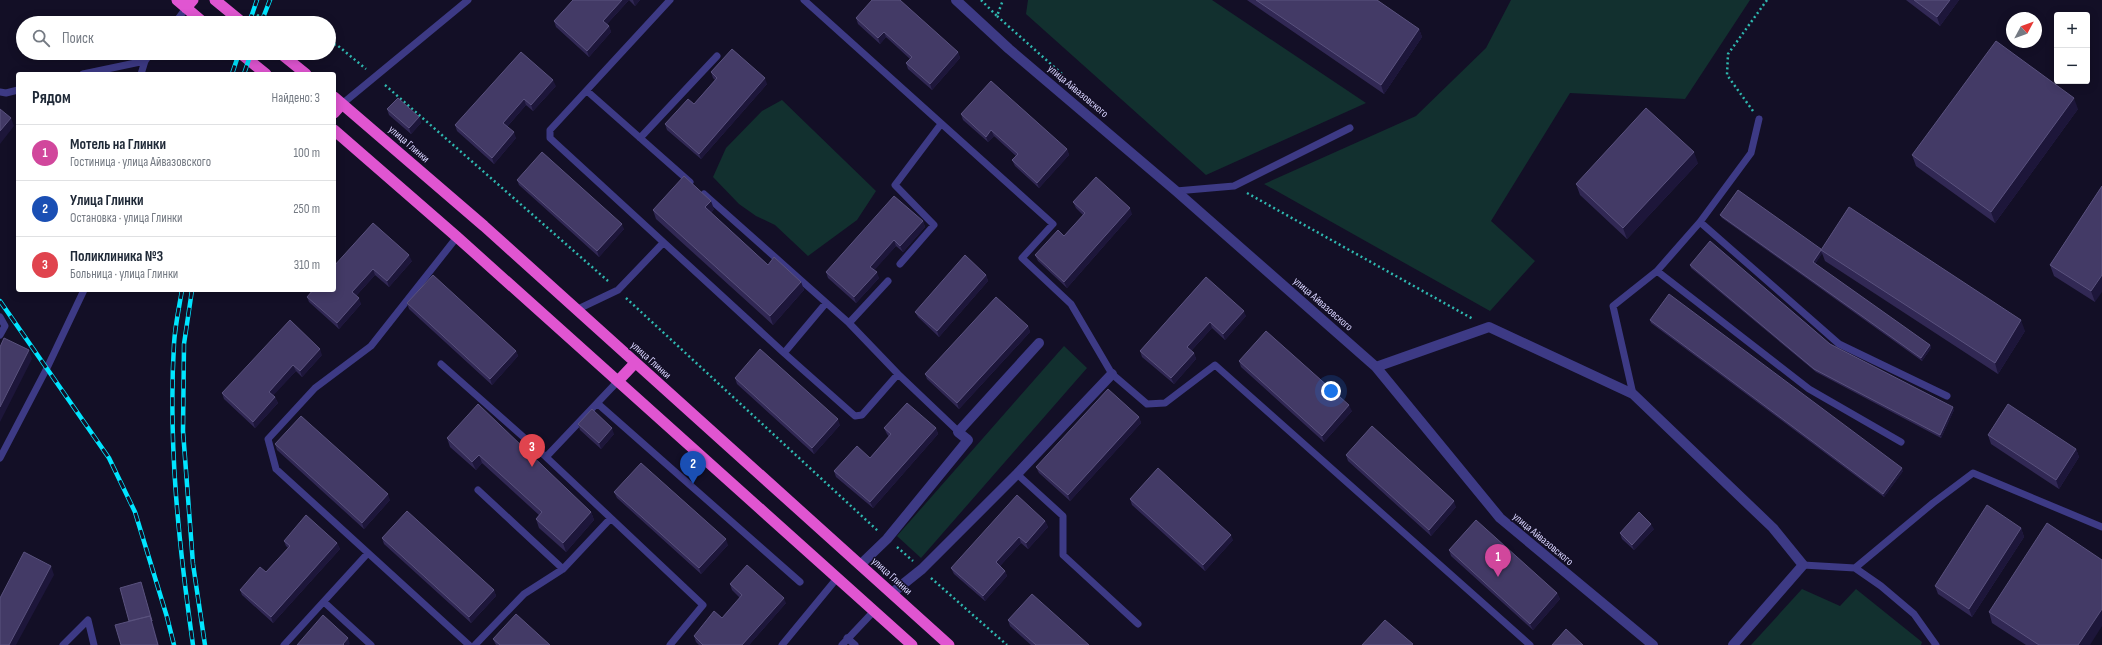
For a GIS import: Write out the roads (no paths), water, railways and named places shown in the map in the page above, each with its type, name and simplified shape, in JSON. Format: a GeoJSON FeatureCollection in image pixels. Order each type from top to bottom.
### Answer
{"type":"FeatureCollection","features":[{"type":"Feature","properties":{"kind":"highway"},"geometry":{"type":"LineString","coordinates":[[177,0],[190,4],[199,16]]}},
{"type":"Feature","properties":{"kind":"highway"},"geometry":{"type":"LineString","coordinates":[[215,0],[234,16]]}},
{"type":"Feature","properties":{"kind":"highway"},"geometry":{"type":"LineString","coordinates":[[249,60],[264,72]]}},
{"type":"Feature","properties":{"kind":"highway"},"geometry":{"type":"LineString","coordinates":[[289,60],[304,72]]}},
{"type":"Feature","properties":{"kind":"highway","name":"улица Глинки"},"geometry":{"type":"LineString","coordinates":[[338,100],[484,226],[948,645]]}},
{"type":"Feature","properties":{"kind":"highway"},"geometry":{"type":"LineString","coordinates":[[336,132],[457,237],[838,577],[912,645]]}},
{"type":"Feature","properties":{"kind":"highway"},"geometry":{"type":"LineString","coordinates":[[618,381],[635,363]]}},
{"type":"Feature","properties":{"kind":"street","name":"улица Айвазовского"},"geometry":{"type":"LineString","coordinates":[[956,0],[1001,42],[1176,191],[1376,367],[1500,518],[1653,645]]}},
{"type":"Feature","properties":{"kind":"street"},"geometry":{"type":"LineString","coordinates":[[1376,367],[1489,327],[1633,394],[1773,528],[1803,564],[1733,645]]}},
{"type":"Feature","properties":{"kind":"street"},"geometry":{"type":"LineString","coordinates":[[958,432],[1039,344]]}},
{"type":"Feature","properties":{"kind":"street"},"geometry":{"type":"LineString","coordinates":[[892,593],[922,569],[1017,474],[1112,374]]}},
{"type":"Feature","properties":{"kind":"street"},"geometry":{"type":"LineString","coordinates":[[860,565],[887,539],[968,440]]}},
{"type":"Feature","properties":{"kind":"lane"},"geometry":{"type":"LineString","coordinates":[[338,100],[374,76],[468,0]]}},
{"type":"Feature","properties":{"kind":"lane"},"geometry":{"type":"LineString","coordinates":[[670,0],[550,130],[550,138],[663,243],[855,416],[862,415],[898,374]]}},
{"type":"Feature","properties":{"kind":"lane"},"geometry":{"type":"LineString","coordinates":[[804,0],[1053,224],[1022,258],[1070,304],[1112,374],[1148,404],[1165,403],[1214,365],[1530,645]]}},
{"type":"Feature","properties":{"kind":"lane"},"geometry":{"type":"LineString","coordinates":[[181,16],[190,4]]}},
{"type":"Feature","properties":{"kind":"lane"},"geometry":{"type":"LineString","coordinates":[[640,138],[717,56]]}},
{"type":"Feature","properties":{"kind":"lane"},"geometry":{"type":"LineString","coordinates":[[92,72],[144,61],[141,72]]}},
{"type":"Feature","properties":{"kind":"lane"},"geometry":{"type":"LineString","coordinates":[[0,92],[6,93],[16,90]]}},
{"type":"Feature","properties":{"kind":"lane"},"geometry":{"type":"LineString","coordinates":[[587,90],[849,323],[898,374],[968,440]]}},
{"type":"Feature","properties":{"kind":"lane"},"geometry":{"type":"LineString","coordinates":[[1633,394],[1613,306],[1657,271],[1700,222],[1751,153],[1760,119]]}},
{"type":"Feature","properties":{"kind":"lane"},"geometry":{"type":"LineString","coordinates":[[900,264],[934,225],[895,185],[942,124]]}},
{"type":"Feature","properties":{"kind":"lane"},"geometry":{"type":"LineString","coordinates":[[1176,191],[1234,186],[1350,128]]}},
{"type":"Feature","properties":{"kind":"lane"},"geometry":{"type":"LineString","coordinates":[[1700,222],[1839,344],[1947,396]]}},
{"type":"Feature","properties":{"kind":"lane"},"geometry":{"type":"LineString","coordinates":[[457,237],[371,346],[315,388],[268,439],[276,469],[469,645]]}},
{"type":"Feature","properties":{"kind":"lane"},"geometry":{"type":"LineString","coordinates":[[576,310],[618,290],[663,243]]}},
{"type":"Feature","properties":{"kind":"lane"},"geometry":{"type":"LineString","coordinates":[[1657,271],[1809,389],[1901,442]]}},
{"type":"Feature","properties":{"kind":"lane"},"geometry":{"type":"LineString","coordinates":[[849,323],[888,281]]}},
{"type":"Feature","properties":{"kind":"lane"},"geometry":{"type":"LineString","coordinates":[[0,458],[47,368],[83,292]]}},
{"type":"Feature","properties":{"kind":"lane"},"geometry":{"type":"LineString","coordinates":[[784,353],[826,303]]}},
{"type":"Feature","properties":{"kind":"lane"},"geometry":{"type":"LineString","coordinates":[[0,317],[6,326],[0,335]]}},
{"type":"Feature","properties":{"kind":"lane"},"geometry":{"type":"LineString","coordinates":[[441,364],[546,457],[610,519],[704,605],[670,645]]}},
{"type":"Feature","properties":{"kind":"lane"},"geometry":{"type":"LineString","coordinates":[[546,457],[618,381]]}},
{"type":"Feature","properties":{"kind":"lane"},"geometry":{"type":"LineString","coordinates":[[597,403],[800,582]]}},
{"type":"Feature","properties":{"kind":"lane"},"geometry":{"type":"LineString","coordinates":[[1855,568],[1933,503],[1973,473],[2102,527]]}},
{"type":"Feature","properties":{"kind":"lane"},"geometry":{"type":"LineString","coordinates":[[1017,474],[1063,516],[1063,555],[1138,624]]}},
{"type":"Feature","properties":{"kind":"lane"},"geometry":{"type":"LineString","coordinates":[[478,490],[563,569]]}},
{"type":"Feature","properties":{"kind":"lane"},"geometry":{"type":"LineString","coordinates":[[475,645],[524,594],[563,569],[610,519]]}},
{"type":"Feature","properties":{"kind":"lane"},"geometry":{"type":"LineString","coordinates":[[284,645],[368,553]]}},
{"type":"Feature","properties":{"kind":"lane"},"geometry":{"type":"LineString","coordinates":[[1803,564],[1855,568],[1881,586],[1914,614],[1936,645]]}},
{"type":"Feature","properties":{"kind":"lane"},"geometry":{"type":"LineString","coordinates":[[782,645],[838,577]]}},
{"type":"Feature","properties":{"kind":"lane"},"geometry":{"type":"LineString","coordinates":[[324,602],[371,645]]}},
{"type":"Feature","properties":{"kind":"lane"},"geometry":{"type":"LineString","coordinates":[[842,645],[874,611]]}},
{"type":"Feature","properties":{"kind":"lane"},"geometry":{"type":"LineString","coordinates":[[63,645],[88,620],[94,645]]}},
{"type":"Feature","properties":{"kind":"lane"},"geometry":{"type":"LineString","coordinates":[[848,638],[855,645]]}},
{"type":"Feature","properties":{"kind":"railway"},"geometry":{"type":"LineString","coordinates":[[251,16],[257,0]]}},
{"type":"Feature","properties":{"kind":"railway"},"geometry":{"type":"LineString","coordinates":[[264,16],[270,0]]}},
{"type":"Feature","properties":{"kind":"railway"},"geometry":{"type":"LineString","coordinates":[[233,72],[237,60]]}},
{"type":"Feature","properties":{"kind":"railway"},"geometry":{"type":"LineString","coordinates":[[245,72],[249,60]]}},
{"type":"Feature","properties":{"kind":"railway"},"geometry":{"type":"LineString","coordinates":[[182,292],[174,344],[172,420],[179,533],[193,645]]}},
{"type":"Feature","properties":{"kind":"railway"},"geometry":{"type":"LineString","coordinates":[[192,292],[184,344],[183,431],[193,564],[205,645]]}},
{"type":"Feature","properties":{"kind":"railway"},"geometry":{"type":"LineString","coordinates":[[0,301],[109,458],[135,512],[174,645]]}},
{"type":"Feature","properties":{"kind":"place","name":"Поликлиника №3"},"geometry":{"type":"Point","coordinates":[532,467]}},
{"type":"Feature","properties":{"kind":"place","name":"Улица Глинки"},"geometry":{"type":"Point","coordinates":[693,484]}},
{"type":"Feature","properties":{"kind":"place","name":"Мотель на Глинки"},"geometry":{"type":"Point","coordinates":[1498,577]}}]}
